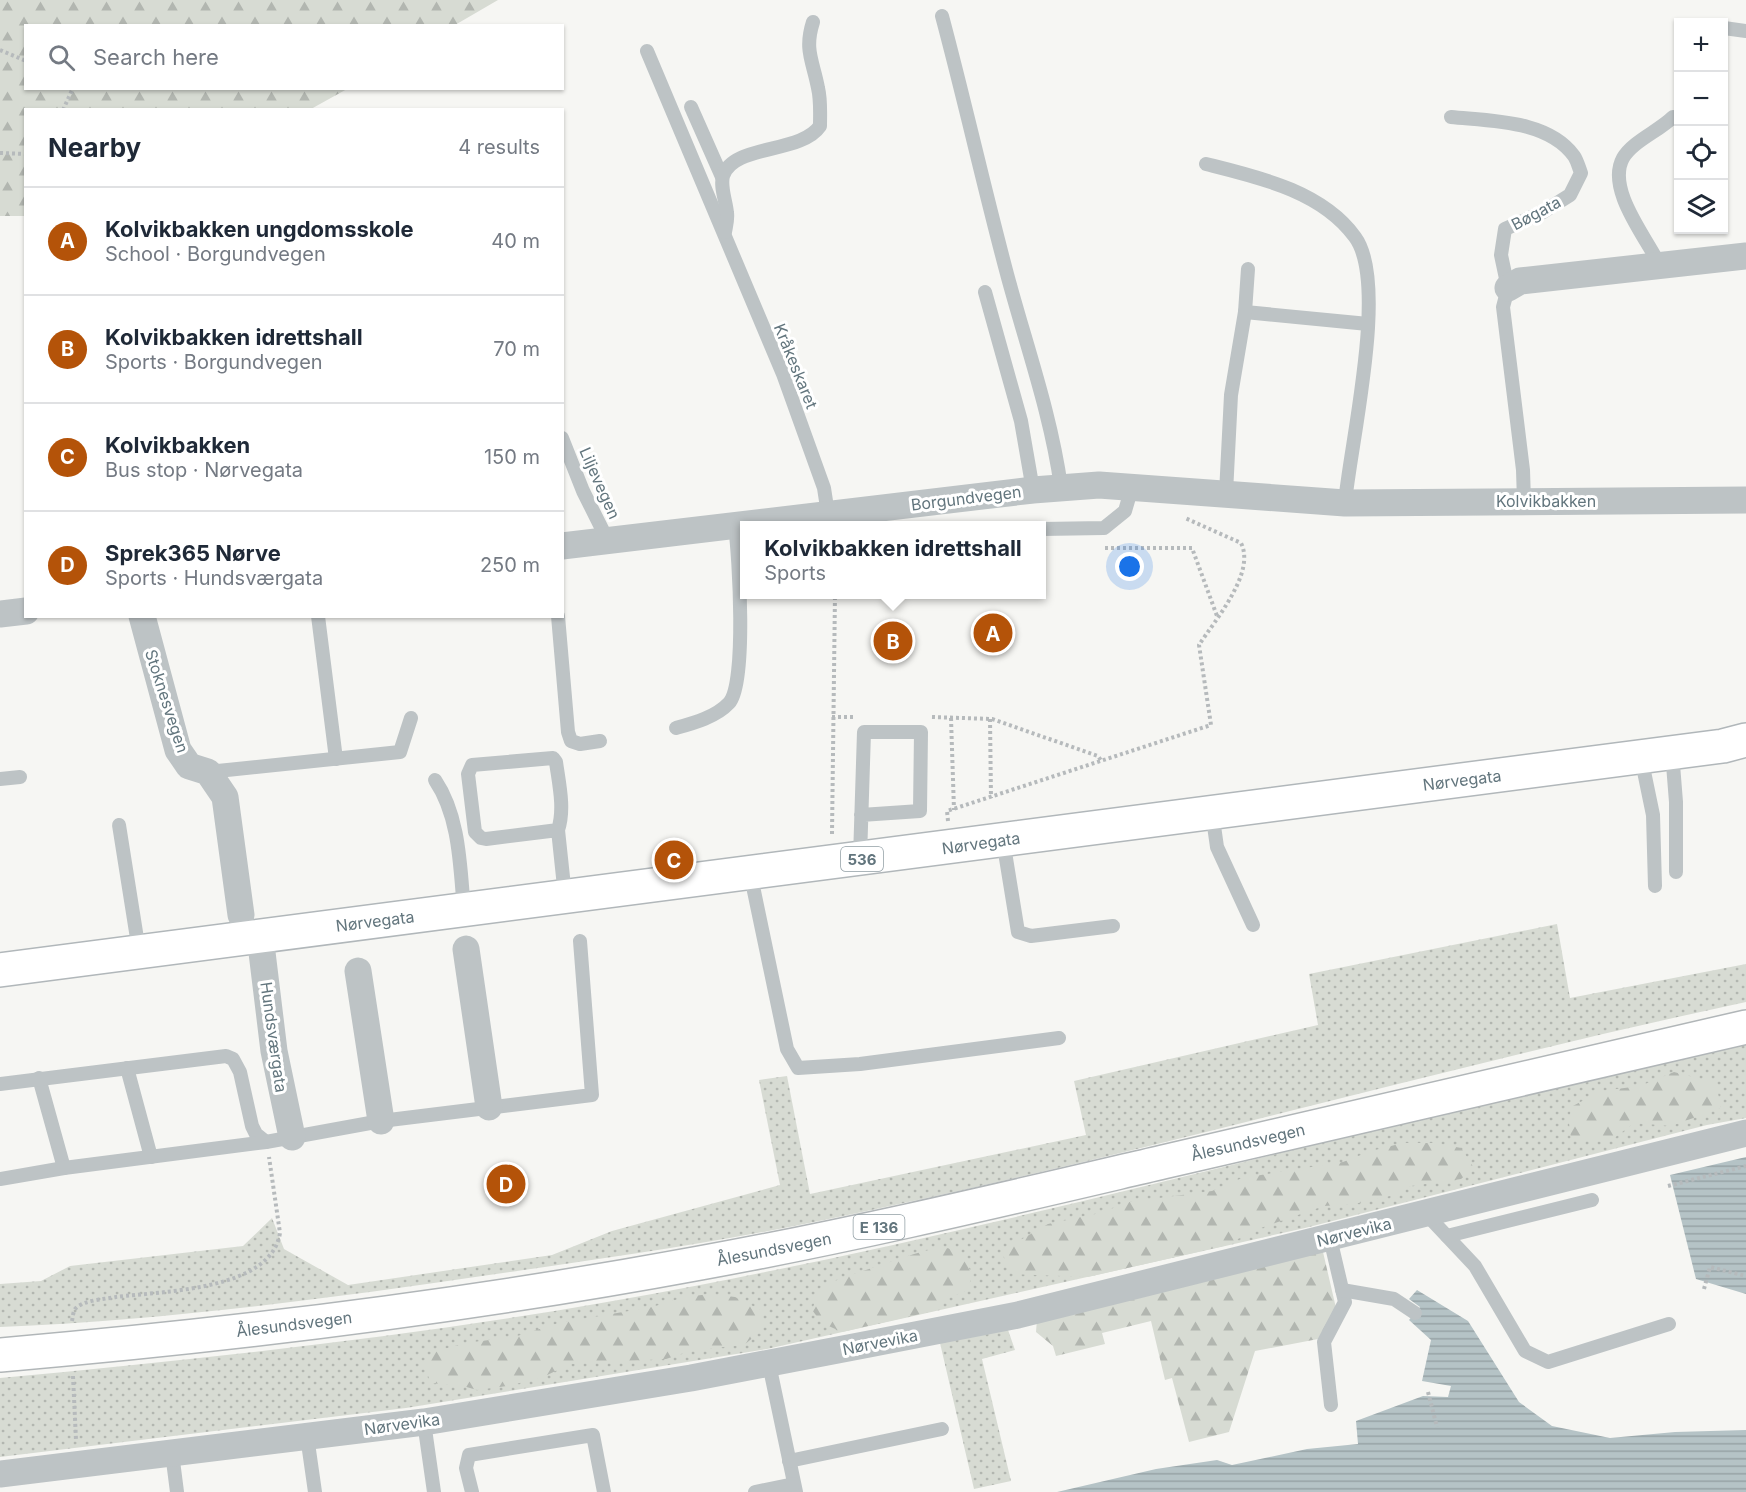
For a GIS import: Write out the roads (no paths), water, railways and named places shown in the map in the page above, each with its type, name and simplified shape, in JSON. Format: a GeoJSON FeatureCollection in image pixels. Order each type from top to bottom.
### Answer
{"type":"FeatureCollection","features":[{"type":"Feature","properties":{"kind":"main road","name":"Nørvegata"},"geometry":{"type":"LineString","coordinates":[[0,970],[139,951],[250,926],[464,910],[1738,744]]}},
{"type":"Feature","properties":{"kind":"main road","name":"Ålesundsvegen"},"geometry":{"type":"LineString","coordinates":[[0,1355],[144,1342],[360,1317],[531,1292],[701,1263],[949,1212],[1746,1026]]}},
{"type":"Feature","properties":{"kind":"street"},"geometry":{"type":"LineString","coordinates":[[1508,288],[1520,281],[1746,256]]}},
{"type":"Feature","properties":{"kind":"street","name":"Kolvikbakken"},"geometry":{"type":"LineString","coordinates":[[1061,487],[1132,487],[1345,503],[1746,500]]}},
{"type":"Feature","properties":{"kind":"street","name":"Borgundvegen"},"geometry":{"type":"LineString","coordinates":[[774,521],[828,514],[889,515],[1061,487]]}},
{"type":"Feature","properties":{"kind":"street","name":"Borgundvegen"},"geometry":{"type":"LineString","coordinates":[[564,546],[740,525]]}},
{"type":"Feature","properties":{"kind":"street"},"geometry":{"type":"LineString","coordinates":[[0,614],[24,611]]}},
{"type":"Feature","properties":{"kind":"street","name":"Stoknesvegen"},"geometry":{"type":"LineString","coordinates":[[143,618],[178,750],[189,766],[208,772],[225,797],[250,926]]}},
{"type":"Feature","properties":{"kind":"street","name":"Hundsværgata"},"geometry":{"type":"LineString","coordinates":[[250,926],[274,1051],[279,1140]]}},
{"type":"Feature","properties":{"kind":"street"},"geometry":{"type":"LineString","coordinates":[[466,949],[489,1107]]}},
{"type":"Feature","properties":{"kind":"street"},"geometry":{"type":"LineString","coordinates":[[358,971],[381,1121]]}},
{"type":"Feature","properties":{"kind":"street","name":"Nørvevika"},"geometry":{"type":"LineString","coordinates":[[0,1474],[424,1422],[769,1364],[1018,1315],[1427,1215],[1746,1133]]}},
{"type":"Feature","properties":{"kind":"lane"},"geometry":{"type":"LineString","coordinates":[[942,16],[983,186],[1057,450],[1061,487]]}},
{"type":"Feature","properties":{"kind":"lane"},"geometry":{"type":"LineString","coordinates":[[722,177],[736,160],[808,138],[820,126],[819,94],[808,53],[807,39],[813,22]]}},
{"type":"Feature","properties":{"kind":"lane"},"geometry":{"type":"LineString","coordinates":[[1728,29],[1746,31]]}},
{"type":"Feature","properties":{"kind":"lane","name":"Kråkeskaret"},"geometry":{"type":"LineString","coordinates":[[647,51],[783,374],[824,488],[828,514]]}},
{"type":"Feature","properties":{"kind":"lane","name":"Kråkeskaret"},"geometry":{"type":"LineString","coordinates":[[691,106],[722,177],[728,214],[725,234]]}},
{"type":"Feature","properties":{"kind":"lane","name":"Bøgata"},"geometry":{"type":"LineString","coordinates":[[1451,117],[1510,123],[1535,130],[1555,139],[1574,155],[1581,173],[1570,195],[1544,212],[1505,229],[1501,255],[1508,288]]}},
{"type":"Feature","properties":{"kind":"lane"},"geometry":{"type":"LineString","coordinates":[[1659,264],[1628,209],[1618,175],[1624,157],[1673,117]]}},
{"type":"Feature","properties":{"kind":"lane"},"geometry":{"type":"LineString","coordinates":[[1206,164],[1281,186],[1319,204],[1341,221],[1356,237],[1365,262],[1369,285],[1368,324],[1345,503]]}},
{"type":"Feature","properties":{"kind":"lane"},"geometry":{"type":"LineString","coordinates":[[1226,493],[1231,395],[1245,312],[1248,269]]}},
{"type":"Feature","properties":{"kind":"lane"},"geometry":{"type":"LineString","coordinates":[[1508,288],[1503,307],[1523,470],[1524,501]]}},
{"type":"Feature","properties":{"kind":"lane"},"geometry":{"type":"LineString","coordinates":[[985,292],[1021,421],[1033,490]]}},
{"type":"Feature","properties":{"kind":"lane"},"geometry":{"type":"LineString","coordinates":[[1245,312],[1368,324]]}},
{"type":"Feature","properties":{"kind":"lane","name":"Liljevegen"},"geometry":{"type":"LineString","coordinates":[[564,443],[583,491],[608,540]]}},
{"type":"Feature","properties":{"kind":"lane"},"geometry":{"type":"LineString","coordinates":[[1046,530],[1104,528],[1125,511],[1132,487]]}},
{"type":"Feature","properties":{"kind":"lane"},"geometry":{"type":"LineString","coordinates":[[676,728],[712,715],[730,702],[737,683],[739,568],[735,526]]}},
{"type":"Feature","properties":{"kind":"lane"},"geometry":{"type":"LineString","coordinates":[[318,618],[336,759]]}},
{"type":"Feature","properties":{"kind":"lane"},"geometry":{"type":"LineString","coordinates":[[558,618],[568,732],[572,741],[580,744],[600,741]]}},
{"type":"Feature","properties":{"kind":"lane"},"geometry":{"type":"LineString","coordinates":[[208,772],[400,752],[411,718]]}},
{"type":"Feature","properties":{"kind":"lane"},"geometry":{"type":"LineString","coordinates":[[860,859],[861,815],[864,732],[921,732],[920,811],[861,815]]}},
{"type":"Feature","properties":{"kind":"lane"},"geometry":{"type":"LineString","coordinates":[[1657,755],[1676,802],[1676,872]]}},
{"type":"Feature","properties":{"kind":"lane"},"geometry":{"type":"LineString","coordinates":[[1655,886],[1653,815],[1657,755]]}},
{"type":"Feature","properties":{"kind":"lane"},"geometry":{"type":"LineString","coordinates":[[558,830],[481,838],[475,832],[468,774],[472,765],[553,758],[556,762],[562,819],[558,830],[565,896]]}},
{"type":"Feature","properties":{"kind":"lane"},"geometry":{"type":"LineString","coordinates":[[0,779],[20,777]]}},
{"type":"Feature","properties":{"kind":"lane"},"geometry":{"type":"LineString","coordinates":[[435,780],[444,795],[454,828],[464,910]]}},
{"type":"Feature","properties":{"kind":"lane"},"geometry":{"type":"LineString","coordinates":[[1212,812],[1217,847],[1253,925]]}},
{"type":"Feature","properties":{"kind":"lane"},"geometry":{"type":"LineString","coordinates":[[119,825],[139,951]]}},
{"type":"Feature","properties":{"kind":"lane"},"geometry":{"type":"LineString","coordinates":[[1004,840],[1018,932],[1031,936],[1113,926]]}},
{"type":"Feature","properties":{"kind":"lane"},"geometry":{"type":"LineString","coordinates":[[750,872],[787,1049],[798,1068],[872,1063],[1059,1038]]}},
{"type":"Feature","properties":{"kind":"lane"},"geometry":{"type":"LineString","coordinates":[[0,1179],[64,1168],[279,1140],[381,1121],[592,1095],[580,941]]}},
{"type":"Feature","properties":{"kind":"lane"},"geometry":{"type":"LineString","coordinates":[[0,1084],[217,1056],[233,1059],[240,1072],[252,1126],[256,1134],[279,1140]]}},
{"type":"Feature","properties":{"kind":"lane"},"geometry":{"type":"LineString","coordinates":[[127,1068],[151,1157]]}},
{"type":"Feature","properties":{"kind":"lane"},"geometry":{"type":"LineString","coordinates":[[39,1078],[64,1168]]}},
{"type":"Feature","properties":{"kind":"lane"},"geometry":{"type":"LineString","coordinates":[[1447,1236],[1592,1200]]}},
{"type":"Feature","properties":{"kind":"lane"},"geometry":{"type":"LineString","coordinates":[[1427,1215],[1475,1266],[1525,1351],[1548,1362],[1669,1324]]}},
{"type":"Feature","properties":{"kind":"lane"},"geometry":{"type":"LineString","coordinates":[[1330,1238],[1345,1302],[1324,1342],[1331,1405]]}},
{"type":"Feature","properties":{"kind":"lane"},"geometry":{"type":"LineString","coordinates":[[1342,1290],[1394,1299],[1415,1313]]}},
{"type":"Feature","properties":{"kind":"lane"},"geometry":{"type":"LineString","coordinates":[[755,1492],[795,1488],[769,1364]]}},
{"type":"Feature","properties":{"kind":"lane"},"geometry":{"type":"LineString","coordinates":[[424,1422],[434,1492]]}},
{"type":"Feature","properties":{"kind":"lane"},"geometry":{"type":"LineString","coordinates":[[789,1461],[942,1429]]}},
{"type":"Feature","properties":{"kind":"lane"},"geometry":{"type":"LineString","coordinates":[[471,1492],[466,1468],[469,1455],[593,1435],[604,1492]]}},
{"type":"Feature","properties":{"kind":"lane"},"geometry":{"type":"LineString","coordinates":[[307,1436],[315,1492]]}},
{"type":"Feature","properties":{"kind":"lane"},"geometry":{"type":"LineString","coordinates":[[172,1454],[177,1492]]}},
{"type":"Feature","properties":{"kind":"place","name":"Kolvikbakken ungdomsskole"},"geometry":{"type":"Point","coordinates":[993,633]}},
{"type":"Feature","properties":{"kind":"place","name":"Kolvikbakken idrettshall"},"geometry":{"type":"Point","coordinates":[893,641]}},
{"type":"Feature","properties":{"kind":"place","name":"Kolvikbakken"},"geometry":{"type":"Point","coordinates":[674,860]}},
{"type":"Feature","properties":{"kind":"place","name":"Sprek365 Nørve"},"geometry":{"type":"Point","coordinates":[506,1184]}}]}
